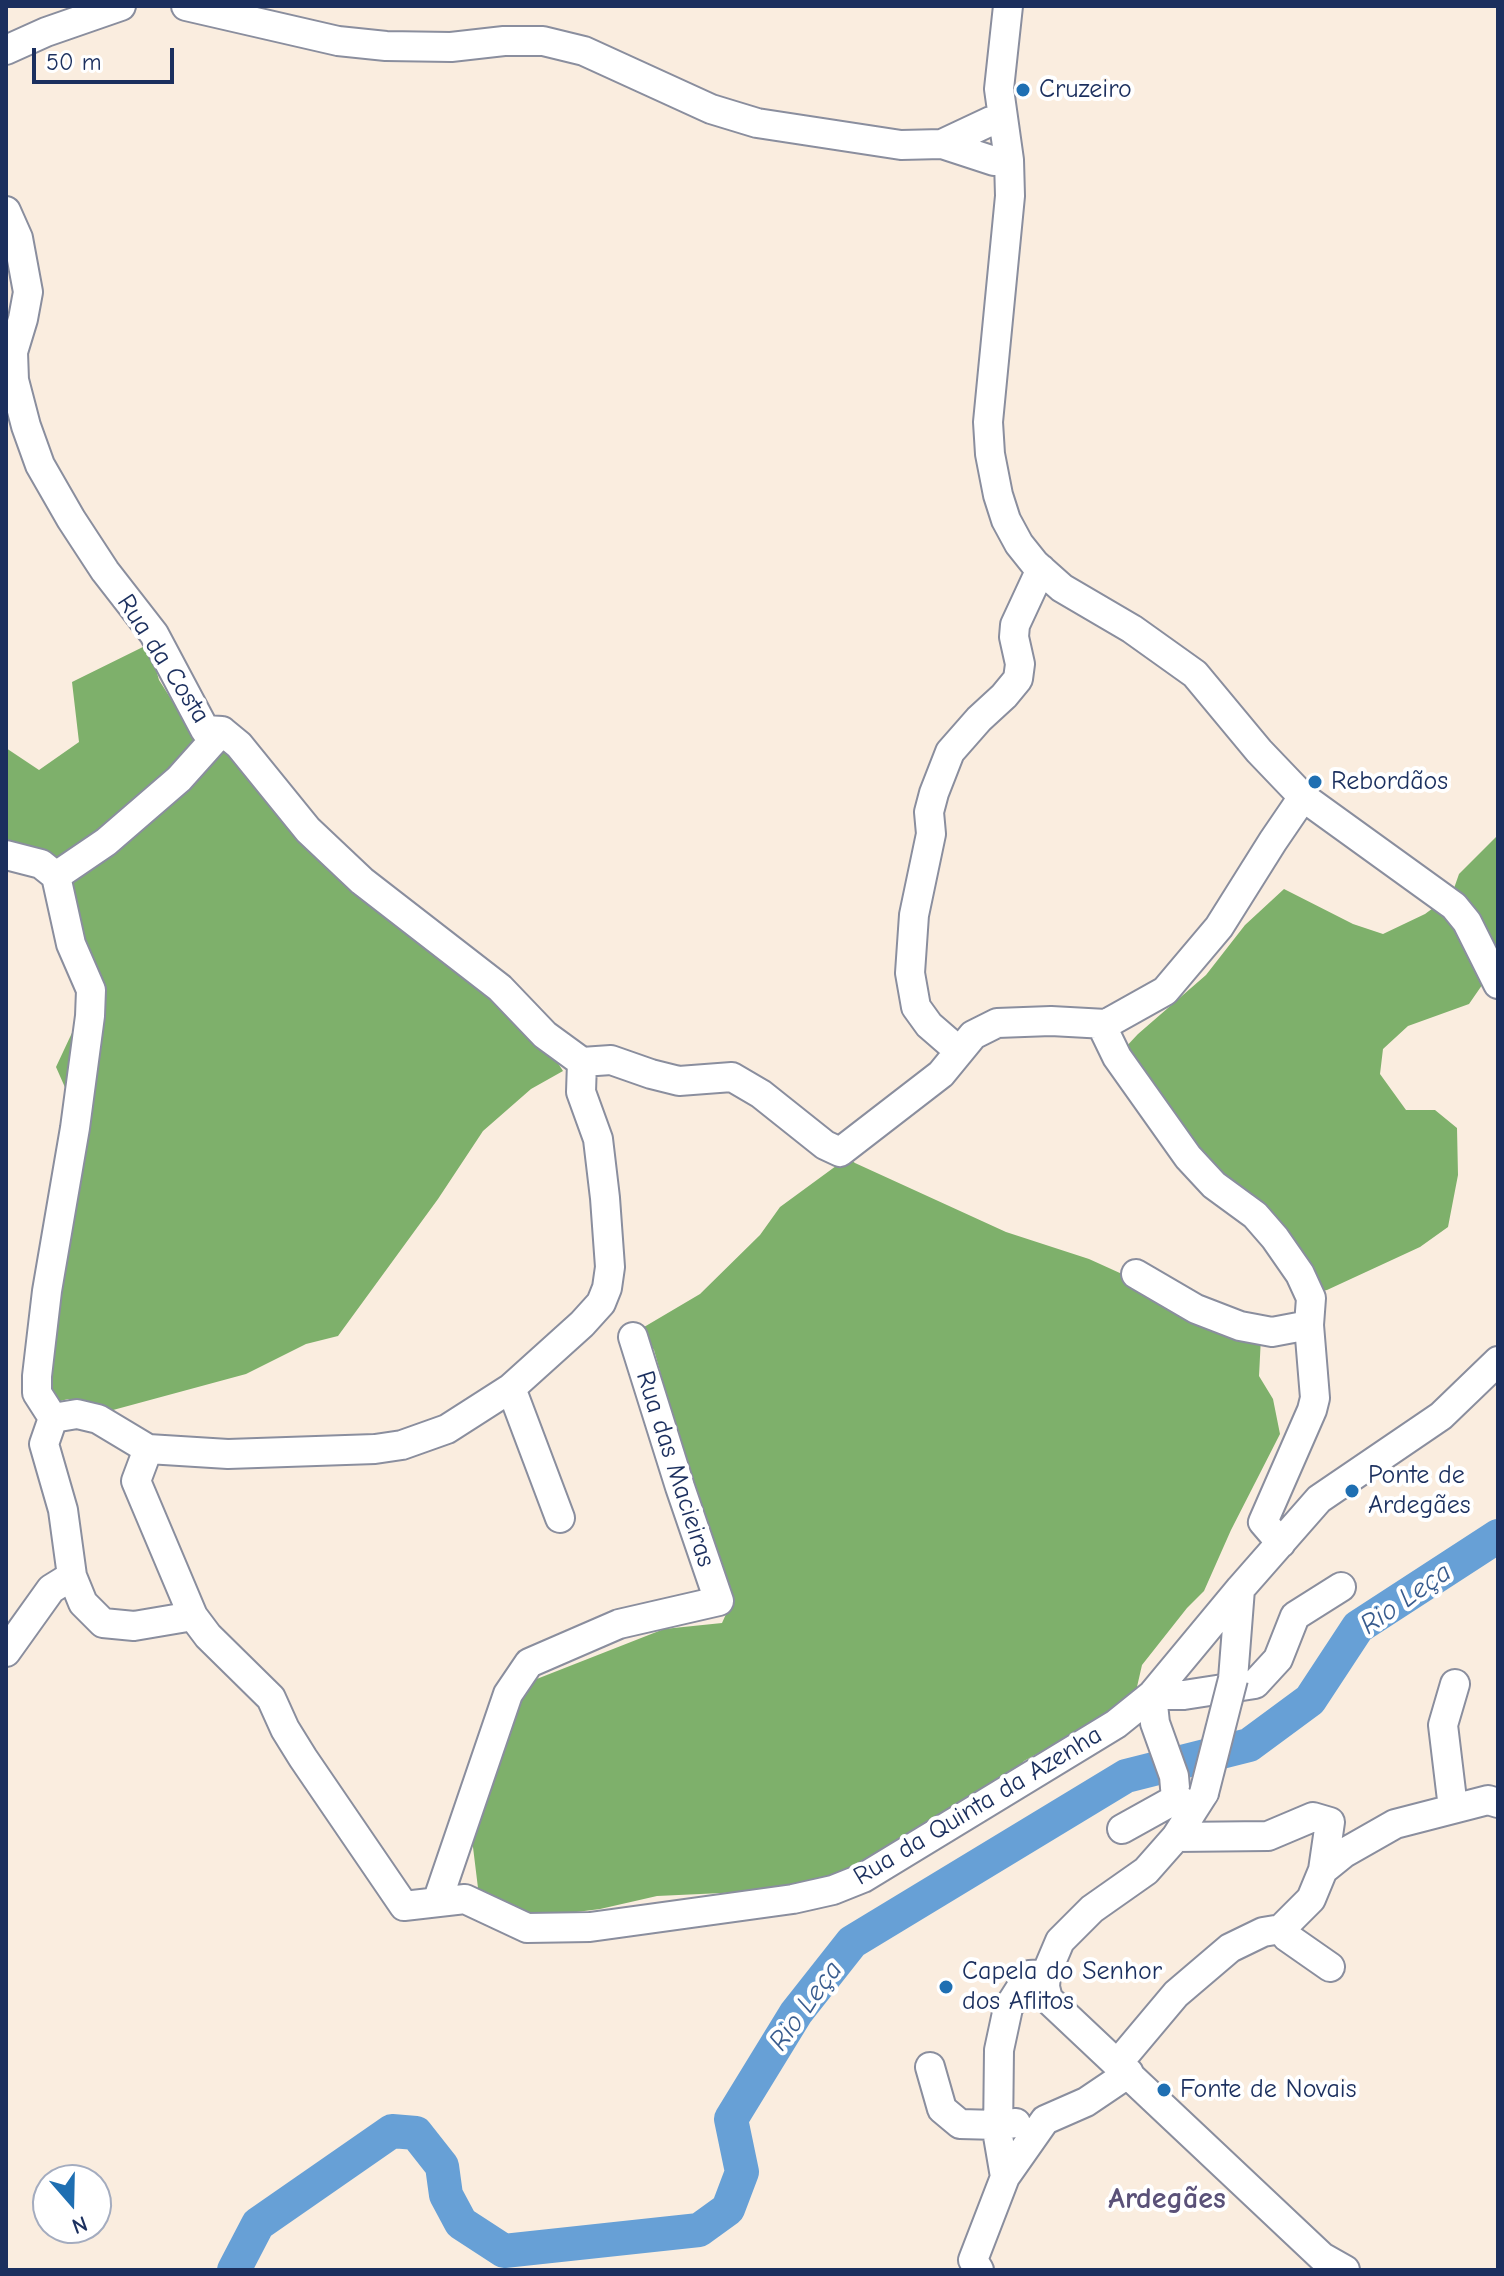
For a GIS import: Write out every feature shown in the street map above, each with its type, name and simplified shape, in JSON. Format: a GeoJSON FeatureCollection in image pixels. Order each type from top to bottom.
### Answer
{"type":"FeatureCollection","features":[{"type":"Feature","properties":{"kind":"street"},"geometry":{"type":"LineString","coordinates":[[6,50],[46,32],[121,6]]}},
{"type":"Feature","properties":{"kind":"street"},"geometry":{"type":"LineString","coordinates":[[186,6],[338,41],[386,46],[451,47],[504,41],[543,41],[584,51],[711,109],[757,123],[901,145],[942,144],[994,161],[1009,160]]}},
{"type":"Feature","properties":{"kind":"street"},"geometry":{"type":"LineString","coordinates":[[1008,6],[999,89],[1009,160],[1010,196],[988,422],[990,454],[1006,520],[1019,544],[1062,588],[1132,629],[1195,674],[1259,751],[1303,797],[1454,906],[1467,922],[1498,984]]}},
{"type":"Feature","properties":{"kind":"street"},"geometry":{"type":"LineString","coordinates":[[942,144],[991,121],[1003,119]]}},
{"type":"Feature","properties":{"kind":"street","name":"Rua da Costa"},"geometry":{"type":"LineString","coordinates":[[6,211],[18,238],[28,292],[13,352],[14,380],[40,465],[105,571],[154,634],[205,730],[222,731],[239,745],[308,830],[362,881],[500,988],[545,1035],[582,1062]]}},
{"type":"Feature","properties":{"kind":"street"},"geometry":{"type":"LineString","coordinates":[[959,1051],[929,1025],[916,1007],[910,973],[914,915],[931,834],[929,812],[950,752],[1018,679],[1020,664],[1014,637],[1015,625],[1041,569]]}},
{"type":"Feature","properties":{"kind":"street"},"geometry":{"type":"LineString","coordinates":[[56,876],[106,842],[179,779],[222,731]]}},
{"type":"Feature","properties":{"kind":"street"},"geometry":{"type":"LineString","coordinates":[[53,1418],[77,1414],[98,1419],[148,1449],[228,1454],[375,1449],[402,1445],[447,1429],[511,1388],[601,1303],[610,1267],[610,1246],[598,1139],[581,1092],[582,1062],[611,1060],[679,1081],[732,1077],[761,1094],[825,1145],[840,1152],[941,1074],[973,1035],[997,1023],[1051,1021],[1106,1024],[1165,991],[1219,927],[1303,797]]}},
{"type":"Feature","properties":{"kind":"street"},"geometry":{"type":"LineString","coordinates":[[6,855],[41,864],[56,876],[71,944],[91,990],[75,1128],[47,1291],[37,1376],[37,1393],[53,1418]]}},
{"type":"Feature","properties":{"kind":"street"},"geometry":{"type":"LineString","coordinates":[[1101,1024],[1117,1057],[1188,1157],[1214,1185],[1255,1215],[1300,1274],[1311,1298],[1309,1325],[1315,1398],[1263,1522],[1281,1543]]}},
{"type":"Feature","properties":{"kind":"street"},"geometry":{"type":"LineString","coordinates":[[1136,1274],[1196,1309],[1240,1326],[1272,1332],[1309,1325]]}},
{"type":"Feature","properties":{"kind":"street","name":"Rua das Macieiras"},"geometry":{"type":"LineString","coordinates":[[437,1902],[508,1694],[529,1663],[619,1624],[719,1601],[633,1337]]}},
{"type":"Feature","properties":{"kind":"street","name":"Rua da Quinta da Azenha"},"geometry":{"type":"LineString","coordinates":[[193,1616],[208,1636],[271,1698],[291,1739],[404,1906],[465,1899],[527,1928],[590,1927],[793,1899],[833,1890],[863,1878],[1116,1724],[1152,1695],[1319,1499],[1441,1416],[1498,1361]]}},
{"type":"Feature","properties":{"kind":"street"},"geometry":{"type":"LineString","coordinates":[[511,1388],[560,1518]]}},
{"type":"Feature","properties":{"kind":"street"},"geometry":{"type":"LineString","coordinates":[[53,1418],[44,1444],[63,1510],[72,1576],[83,1603],[103,1623],[134,1626],[193,1616],[136,1481],[148,1449]]}},
{"type":"Feature","properties":{"kind":"street"},"geometry":{"type":"LineString","coordinates":[[6,1652],[51,1589],[72,1576]]}},
{"type":"Feature","properties":{"kind":"street"},"geometry":{"type":"LineString","coordinates":[[1122,1829],[1176,1799],[1174,1776],[1155,1723],[1152,1695],[1184,1695],[1255,1684],[1278,1659],[1295,1616],[1341,1587]]}},
{"type":"Feature","properties":{"kind":"street"},"geometry":{"type":"LineString","coordinates":[[1240,1589],[1233,1679],[1204,1793],[1176,1837],[1146,1871],[1092,1909],[1060,1941],[1046,1974],[1045,1987],[1048,1999],[1322,2257],[1345,2270]]}},
{"type":"Feature","properties":{"kind":"street"},"geometry":{"type":"LineString","coordinates":[[1453,1808],[1443,1725],[1455,1684]]}},
{"type":"Feature","properties":{"kind":"street"},"geometry":{"type":"LineString","coordinates":[[1323,1870],[1344,1853],[1395,1824],[1495,1796]]}},
{"type":"Feature","properties":{"kind":"street"},"geometry":{"type":"LineString","coordinates":[[930,2067],[942,2109],[960,2124],[998,2125],[1045,2120],[1086,2102],[1124,2068],[1176,1994],[1230,1948],[1263,1932],[1281,1929],[1311,1899],[1323,1870],[1330,1822],[1313,1817],[1268,1836],[1176,1837]]}},
{"type":"Feature","properties":{"kind":"street"},"geometry":{"type":"LineString","coordinates":[[1281,1929],[1287,1937],[1330,1967]]}},
{"type":"Feature","properties":{"kind":"street"},"geometry":{"type":"LineString","coordinates":[[1005,2177],[998,2125],[999,2050],[1008,2008],[1029,1975],[1046,1974]]}},
{"type":"Feature","properties":{"kind":"street"},"geometry":{"type":"LineString","coordinates":[[979,2270],[973,2260],[1005,2177],[1045,2120]]}},
{"type":"Feature","properties":{"kind":"green space"},"geometry":{"type":"Polygon","coordinates":[[[149,644],[159,680],[187,724],[233,755],[545,1043],[563,1071],[531,1089],[483,1131],[438,1199],[338,1336],[306,1344],[246,1374],[102,1413],[68,1399],[42,1406],[71,1101],[56,1067],[92,990],[56,902],[30,866],[6,859],[6,748],[39,770],[79,742],[72,682],[149,644]]]}},
{"type":"Feature","properties":{"kind":"green space"},"geometry":{"type":"Polygon","coordinates":[[[1498,835],[1498,962],[1469,1004],[1408,1026],[1383,1049],[1380,1074],[1406,1110],[1435,1110],[1457,1128],[1458,1175],[1448,1227],[1420,1247],[1327,1290],[1303,1295],[1241,1200],[1108,1066],[1138,1034],[1206,975],[1245,925],[1284,889],[1353,924],[1383,934],[1425,914],[1452,894],[1459,874],[1498,835]]]}},
{"type":"Feature","properties":{"kind":"green space"},"geometry":{"type":"Polygon","coordinates":[[[846,1156],[855,1163],[1006,1232],[1089,1259],[1261,1337],[1259,1376],[1273,1399],[1280,1434],[1204,1591],[1142,1665],[1134,1700],[1024,1761],[1002,1790],[880,1871],[853,1897],[786,1915],[744,1892],[657,1896],[600,1909],[553,1915],[502,1910],[478,1888],[472,1839],[487,1767],[529,1682],[664,1629],[722,1623],[731,1603],[701,1517],[654,1350],[639,1330],[700,1294],[760,1235],[780,1207],[846,1156]]]}},
{"type":"Feature","properties":{"kind":"waterway","name":"Rio Leça"},"geometry":{"type":"LineString","coordinates":[[234,2270],[258,2224],[392,2131],[416,2133],[442,2166],[446,2195],[461,2223],[504,2251],[699,2230],[728,2209],[742,2172],[731,2119],[796,2013],[852,1942],[1126,1776],[1249,1745],[1310,1700],[1358,1627],[1498,1536]]}},
{"type":"Feature","properties":{"kind":"place","name":"Cruzeiro"},"geometry":{"type":"Point","coordinates":[1023,90]}},
{"type":"Feature","properties":{"kind":"place","name":"Rebordãos"},"geometry":{"type":"Point","coordinates":[1315,782]}},
{"type":"Feature","properties":{"kind":"place","name":"Ponte de Ardegães"},"geometry":{"type":"Point","coordinates":[1352,1491]}},
{"type":"Feature","properties":{"kind":"place","name":"Capela do Senhor dos Aflitos"},"geometry":{"type":"Point","coordinates":[946,1987]}},
{"type":"Feature","properties":{"kind":"place","name":"Fonte de Novais"},"geometry":{"type":"Point","coordinates":[1164,2090]}},
{"type":"Feature","properties":{"kind":"district","name":"Ardegães"},"geometry":{"type":"Point","coordinates":[1167,2200]}}]}
